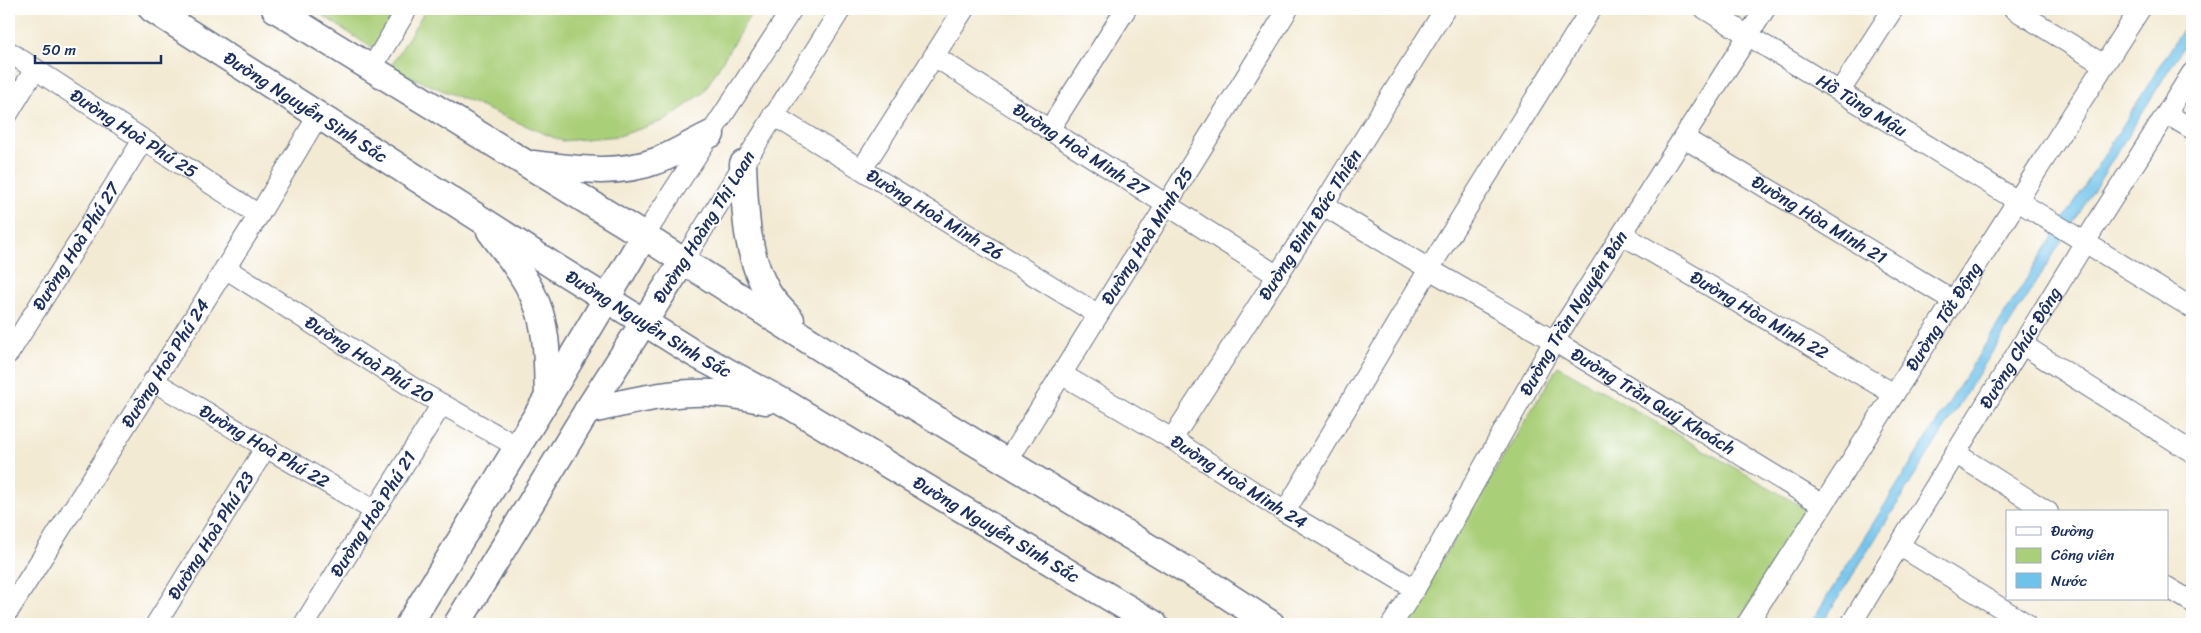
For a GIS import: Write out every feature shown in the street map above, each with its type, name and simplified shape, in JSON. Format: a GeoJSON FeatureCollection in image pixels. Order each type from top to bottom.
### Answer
{"type":"FeatureCollection","features":[{"type":"Feature","properties":{"kind":"main road","name":"Đường Nguyễn Sinh Sắc"},"geometry":{"type":"LineString","coordinates":[[152,9],[695,354],[787,404],[1154,624]]}},
{"type":"Feature","properties":{"kind":"main road"},"geometry":{"type":"LineString","coordinates":[[275,9],[644,236],[808,340],[1208,583],[1270,624]]}},
{"type":"Feature","properties":{"kind":"main road"},"geometry":{"type":"LineString","coordinates":[[524,163],[582,170],[621,170],[658,160],[711,134]]}},
{"type":"Feature","properties":{"kind":"main road"},"geometry":{"type":"LineString","coordinates":[[743,164],[745,211],[751,257],[767,292],[808,340]]}},
{"type":"Feature","properties":{"kind":"main road"},"geometry":{"type":"LineString","coordinates":[[479,217],[519,270],[540,313],[547,358],[548,397]]}},
{"type":"Feature","properties":{"kind":"main road"},"geometry":{"type":"LineString","coordinates":[[409,624],[518,447],[644,236]]}},
{"type":"Feature","properties":{"kind":"main road","name":"Đường Hoàng Thị Loan"},"geometry":{"type":"LineString","coordinates":[[457,624],[587,412],[683,261]]}},
{"type":"Feature","properties":{"kind":"main road"},"geometry":{"type":"LineString","coordinates":[[587,412],[632,400],[672,394],[723,394],[787,404]]}},
{"type":"Feature","properties":{"kind":"street"},"geometry":{"type":"LineString","coordinates":[[371,69],[407,9]]}},
{"type":"Feature","properties":{"kind":"street"},"geometry":{"type":"LineString","coordinates":[[644,236],[792,9]]}},
{"type":"Feature","properties":{"kind":"street","name":"Đường Hoàng Thị Loan"},"geometry":{"type":"LineString","coordinates":[[683,261],[841,9]]}},
{"type":"Feature","properties":{"kind":"street"},"geometry":{"type":"LineString","coordinates":[[862,169],[964,9]]}},
{"type":"Feature","properties":{"kind":"street"},"geometry":{"type":"LineString","coordinates":[[1049,130],[1126,9]]}},
{"type":"Feature","properties":{"kind":"street","name":"Đường Hoà Minh 25"},"geometry":{"type":"LineString","coordinates":[[1007,462],[1097,314],[1288,9]]}},
{"type":"Feature","properties":{"kind":"street","name":"Đường Đinh Đức Thiện"},"geometry":{"type":"LineString","coordinates":[[1172,439],[1324,205],[1445,9]]}},
{"type":"Feature","properties":{"kind":"street"},"geometry":{"type":"LineString","coordinates":[[1285,512],[1429,269],[1591,9]]}},
{"type":"Feature","properties":{"kind":"street","name":"Hồ Tùng Mậu"},"geometry":{"type":"LineString","coordinates":[[1705,9],[2192,308]]}},
{"type":"Feature","properties":{"kind":"street","name":"Đường Trần Nguyên Đán"},"geometry":{"type":"LineString","coordinates":[[1392,624],[1415,589],[1554,341],[1765,9]]}},
{"type":"Feature","properties":{"kind":"street"},"geometry":{"type":"LineString","coordinates":[[1840,91],[1893,9]]}},
{"type":"Feature","properties":{"kind":"street"},"geometry":{"type":"LineString","coordinates":[[2014,9],[2104,65]]}},
{"type":"Feature","properties":{"kind":"street","name":"Đường Tốt Động"},"geometry":{"type":"LineString","coordinates":[[1747,624],[1954,301],[2021,202],[2140,9]]}},
{"type":"Feature","properties":{"kind":"street","name":"Đường Hoà Phú 25"},"geometry":{"type":"LineString","coordinates":[[9,52],[259,215]]}},
{"type":"Feature","properties":{"kind":"street","name":"Đường Hoà Minh 27"},"geometry":{"type":"LineString","coordinates":[[934,56],[1278,276]]}},
{"type":"Feature","properties":{"kind":"street"},"geometry":{"type":"LineString","coordinates":[[9,112],[35,69]]}},
{"type":"Feature","properties":{"kind":"street","name":"Đường Chúc Động"},"geometry":{"type":"LineString","coordinates":[[1851,624],[2023,345],[2082,240],[2192,73]]}},
{"type":"Feature","properties":{"kind":"street","name":"Đường Hoà Phú 24"},"geometry":{"type":"LineString","coordinates":[[10,607],[259,215],[319,114]]}},
{"type":"Feature","properties":{"kind":"street"},"geometry":{"type":"LineString","coordinates":[[2166,114],[2192,129]]}},
{"type":"Feature","properties":{"kind":"street","name":"Đường Hoà Minh 26"},"geometry":{"type":"LineString","coordinates":[[773,115],[1097,314]]}},
{"type":"Feature","properties":{"kind":"street","name":"Đường Hòa Minh 21"},"geometry":{"type":"LineString","coordinates":[[1684,138],[1954,301]]}},
{"type":"Feature","properties":{"kind":"street","name":"Đường Hoà Phú 27"},"geometry":{"type":"LineString","coordinates":[[9,353],[143,140]]}},
{"type":"Feature","properties":{"kind":"street","name":"Đường Trần Quý Khoách"},"geometry":{"type":"LineString","coordinates":[[1324,205],[1429,269],[1554,341],[1823,505]]}},
{"type":"Feature","properties":{"kind":"street","name":"Đường Hòa Minh 22"},"geometry":{"type":"LineString","coordinates":[[1623,234],[1894,394]]}},
{"type":"Feature","properties":{"kind":"street","name":"Đường Hoà Phú 20"},"geometry":{"type":"LineString","coordinates":[[225,268],[344,345],[518,447]]}},
{"type":"Feature","properties":{"kind":"street"},"geometry":{"type":"LineString","coordinates":[[2023,345],[2192,452]]}},
{"type":"Feature","properties":{"kind":"street","name":"Đường Hoà Minh 24"},"geometry":{"type":"LineString","coordinates":[[1060,374],[1172,439],[1285,512],[1415,589]]}},
{"type":"Feature","properties":{"kind":"street","name":"Đường Hoà Phú 22"},"geometry":{"type":"LineString","coordinates":[[154,381],[375,511]]}},
{"type":"Feature","properties":{"kind":"street","name":"Đường Hoà Phú 21"},"geometry":{"type":"LineString","coordinates":[[304,624],[442,404]]}},
{"type":"Feature","properties":{"kind":"street","name":"Đường Hoà Phú 23"},"geometry":{"type":"LineString","coordinates":[[156,624],[266,447]]}},
{"type":"Feature","properties":{"kind":"street"},"geometry":{"type":"LineString","coordinates":[[1955,454],[2045,510]]}},
{"type":"Feature","properties":{"kind":"street"},"geometry":{"type":"LineString","coordinates":[[1900,546],[2027,624]]}},
{"type":"Feature","properties":{"kind":"street"},"geometry":{"type":"LineString","coordinates":[[2168,588],[2192,602]]}},
{"type":"Feature","properties":{"kind":"green space"},"geometry":{"type":"Polygon","coordinates":[[[313,9],[404,9],[377,48],[369,46],[313,9]]]}},
{"type":"Feature","properties":{"kind":"green space"},"geometry":{"type":"Polygon","coordinates":[[[426,9],[754,9],[703,93],[666,120],[619,136],[562,141],[390,68],[426,9]]]}},
{"type":"Feature","properties":{"kind":"green space"},"geometry":{"type":"Polygon","coordinates":[[[1558,366],[1808,510],[1737,624],[1403,624],[1558,366]]]}},
{"type":"Feature","properties":{"kind":"water"},"geometry":{"type":"Polygon","coordinates":[[[2192,15],[2192,33],[1822,624],[1810,624],[2192,15]]]}}]}
